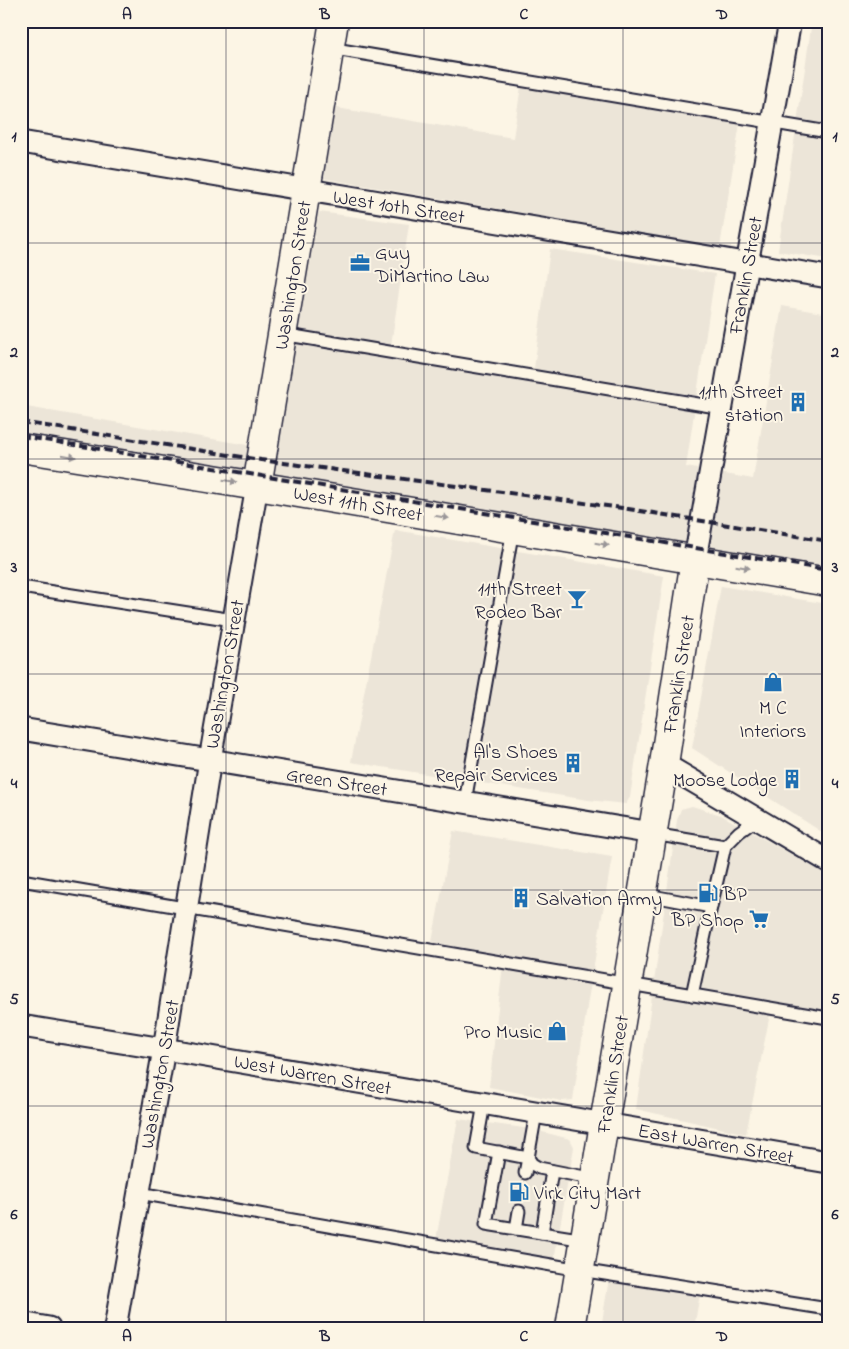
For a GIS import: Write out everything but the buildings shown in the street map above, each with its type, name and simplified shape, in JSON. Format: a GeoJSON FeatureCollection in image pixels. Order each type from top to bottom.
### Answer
{"type":"FeatureCollection","features":[{"type":"Feature","properties":{"kind":"street","name":"Washington Street"},"geometry":{"type":"LineString","coordinates":[[115,1328],[164,1049],[233,620],[334,21]]}},
{"type":"Feature","properties":{"kind":"street","name":"Franklin Street"},"geometry":{"type":"LineString","coordinates":[[570,1328],[664,764],[695,559],[790,21]]}},
{"type":"Feature","properties":{"kind":"street","name":"West 10th Street"},"geometry":{"type":"LineString","coordinates":[[21,142],[828,277]]}},
{"type":"Feature","properties":{"kind":"street","name":"West 11th Street"},"geometry":{"type":"LineString","coordinates":[[21,448],[828,582]]}},
{"type":"Feature","properties":{"kind":"street","name":"Green Street"},"geometry":{"type":"LineString","coordinates":[[21,729],[652,834]]}},
{"type":"Feature","properties":{"kind":"street"},"geometry":{"type":"LineString","coordinates":[[664,764],[757,819],[825,854]]}},
{"type":"Feature","properties":{"kind":"street","name":"West Warren Street"},"geometry":{"type":"LineString","coordinates":[[21,1026],[604,1124]]}},
{"type":"Feature","properties":{"kind":"street","name":"East Warren Street"},"geometry":{"type":"LineString","coordinates":[[604,1124],[828,1162]]}},
{"type":"Feature","properties":{"kind":"street"},"geometry":{"type":"LineString","coordinates":[[21,1323],[50,1328]]}},
{"type":"Feature","properties":{"kind":"lane"},"geometry":{"type":"LineString","coordinates":[[329,48],[828,132]]}},
{"type":"Feature","properties":{"kind":"lane"},"geometry":{"type":"LineString","coordinates":[[282,334],[722,408]]}},
{"type":"Feature","properties":{"kind":"lane"},"geometry":{"type":"LineString","coordinates":[[465,802],[513,529]]}},
{"type":"Feature","properties":{"kind":"lane"},"geometry":{"type":"LineString","coordinates":[[21,587],[233,620]]}},
{"type":"Feature","properties":{"kind":"lane"},"geometry":{"type":"LineString","coordinates":[[692,995],[725,846],[739,832],[757,819]]}},
{"type":"Feature","properties":{"kind":"lane"},"geometry":{"type":"LineString","coordinates":[[652,834],[725,846]]}},
{"type":"Feature","properties":{"kind":"lane"},"geometry":{"type":"LineString","coordinates":[[21,880],[828,1018]]}},
{"type":"Feature","properties":{"kind":"lane"},"geometry":{"type":"LineString","coordinates":[[642,894],[711,908]]}},
{"type":"Feature","properties":{"kind":"lane"},"geometry":{"type":"LineString","coordinates":[[484,1104],[476,1148],[528,1158],[532,1164],[539,1168],[595,1179]]}},
{"type":"Feature","properties":{"kind":"lane"},"geometry":{"type":"LineString","coordinates":[[525,1173],[536,1113]]}},
{"type":"Feature","properties":{"kind":"lane"},"geometry":{"type":"LineString","coordinates":[[499,1152],[486,1224],[585,1240]]}},
{"type":"Feature","properties":{"kind":"lane"},"geometry":{"type":"LineString","coordinates":[[542,1233],[552,1171]]}},
{"type":"Feature","properties":{"kind":"lane"},"geometry":{"type":"LineString","coordinates":[[139,1193],[580,1270],[828,1309]]}},
{"type":"Feature","properties":{"kind":"lane"},"geometry":{"type":"LineString","coordinates":[[516,1229],[519,1211]]}},
{"type":"Feature","properties":{"kind":"shaded area"},"geometry":{"type":"Polygon","coordinates":[[[812,21],[828,21],[828,259],[778,251],[812,21]]]}},
{"type":"Feature","properties":{"kind":"shaded area"},"geometry":{"type":"Polygon","coordinates":[[[522,80],[741,117],[720,247],[321,178],[331,107],[513,138],[522,80]]]}},
{"type":"Feature","properties":{"kind":"shaded area"},"geometry":{"type":"Polygon","coordinates":[[[319,212],[409,224],[390,352],[533,376],[550,249],[715,274],[686,467],[753,479],[782,306],[828,314],[828,579],[21,444],[21,406],[277,450],[319,212]]]}},
{"type":"Feature","properties":{"kind":"shaded area"},"geometry":{"type":"Polygon","coordinates":[[[395,530],[664,576],[630,797],[626,804],[588,800],[351,762],[395,530]]]}},
{"type":"Feature","properties":{"kind":"shaded area"},"geometry":{"type":"Polygon","coordinates":[[[721,586],[828,604],[828,836],[692,748],[721,586]]]}},
{"type":"Feature","properties":{"kind":"shaded area"},"geometry":{"type":"Polygon","coordinates":[[[692,806],[721,815],[828,875],[828,1002],[825,1023],[770,1014],[746,1134],[636,1109],[677,820],[681,809],[692,806]]]}},
{"type":"Feature","properties":{"kind":"shaded area"},"geometry":{"type":"Polygon","coordinates":[[[453,831],[612,857],[573,1100],[562,1101],[489,1087],[504,956],[432,942],[453,831]]]}},
{"type":"Feature","properties":{"kind":"shaded area"},"geometry":{"type":"Polygon","coordinates":[[[458,1119],[531,1129],[570,1139],[574,1147],[554,1260],[436,1240],[458,1119]]]}},
{"type":"Feature","properties":{"kind":"shaded area"},"geometry":{"type":"Polygon","coordinates":[[[609,1279],[700,1294],[694,1328],[601,1328],[609,1279]]]}},
{"type":"Feature","properties":{"kind":"railway"},"geometry":{"type":"LineString","coordinates":[[21,422],[261,460],[622,508],[828,541]]}},
{"type":"Feature","properties":{"kind":"railway"},"geometry":{"type":"LineString","coordinates":[[21,436],[828,570]]}},
{"type":"Feature","properties":{"kind":"place","name":"Guy DiMartino Law"},"geometry":{"type":"Point","coordinates":[360,263]}},
{"type":"Feature","properties":{"kind":"place","name":"11th Street station"},"geometry":{"type":"Point","coordinates":[798,402]}},
{"type":"Feature","properties":{"kind":"place","name":"11th Street Rodeo Bar"},"geometry":{"type":"Point","coordinates":[577,599]}},
{"type":"Feature","properties":{"kind":"place","name":"M C Interiors"},"geometry":{"type":"Point","coordinates":[773,682]}},
{"type":"Feature","properties":{"kind":"place","name":"Al's Shoes Repair Services"},"geometry":{"type":"Point","coordinates":[573,763]}},
{"type":"Feature","properties":{"kind":"place","name":"Moose Lodge"},"geometry":{"type":"Point","coordinates":[792,779]}},
{"type":"Feature","properties":{"kind":"place","name":"BP"},"geometry":{"type":"Point","coordinates":[708,893]}},
{"type":"Feature","properties":{"kind":"place","name":"Salvation Army"},"geometry":{"type":"Point","coordinates":[521,898]}},
{"type":"Feature","properties":{"kind":"place","name":"BP Shop"},"geometry":{"type":"Point","coordinates":[759,919]}},
{"type":"Feature","properties":{"kind":"place","name":"Pro Music"},"geometry":{"type":"Point","coordinates":[557,1031]}},
{"type":"Feature","properties":{"kind":"place","name":"Virk City Mart"},"geometry":{"type":"Point","coordinates":[519,1192]}}]}
